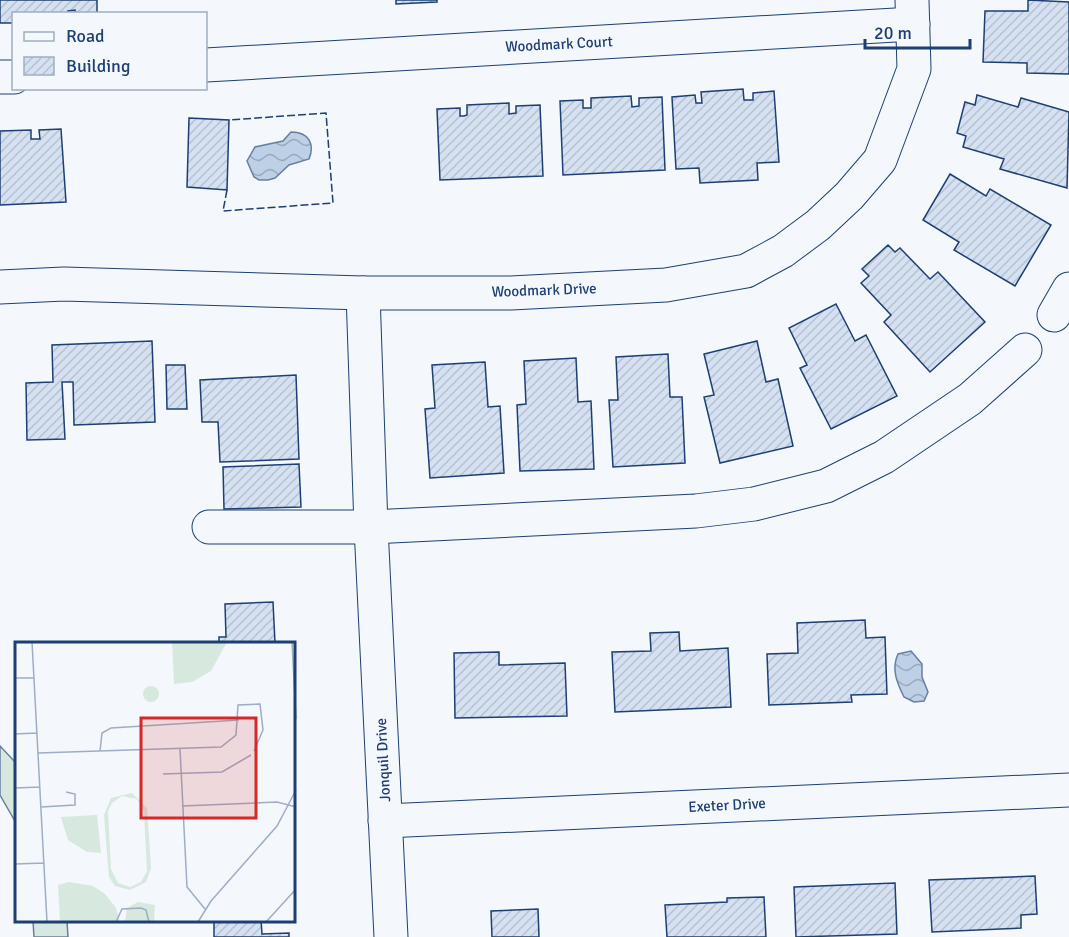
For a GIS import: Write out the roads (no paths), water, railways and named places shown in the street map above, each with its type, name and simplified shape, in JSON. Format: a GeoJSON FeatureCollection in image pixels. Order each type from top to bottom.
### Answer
{"type":"FeatureCollection","features":[{"type":"Feature","properties":{"kind":"street","name":"Woodmark Court"},"geometry":{"type":"LineString","coordinates":[[207,65],[912,12]]}},
{"type":"Feature","properties":{"kind":"street","name":"Woodmark Drive"},"geometry":{"type":"LineString","coordinates":[[0,287],[64,284],[363,293],[511,293],[666,285],[746,271],[783,251],[818,225],[849,196],[880,160],[914,69],[912,12]]}},
{"type":"Feature","properties":{"kind":"street","name":"Jonquil Drive"},"geometry":{"type":"LineString","coordinates":[[363,293],[371,526],[391,937]]}},
{"type":"Feature","properties":{"kind":"street"},"geometry":{"type":"LineString","coordinates":[[208,527],[371,526],[696,512],[754,504],[826,486],[884,458],[970,399],[1025,350]]}},
{"type":"Feature","properties":{"kind":"street","name":"Exeter Drive"},"geometry":{"type":"LineString","coordinates":[[385,821],[1069,790]]}},
{"type":"Feature","properties":{"kind":"water"},"geometry":{"type":"Polygon","coordinates":[[[291,132],[302,134],[309,140],[311,154],[309,159],[289,165],[275,178],[259,180],[254,177],[247,161],[255,147],[283,141],[291,132]]]}},
{"type":"Feature","properties":{"kind":"water"},"geometry":{"type":"Polygon","coordinates":[[[911,651],[922,664],[922,677],[928,692],[924,701],[914,702],[904,697],[896,676],[895,665],[898,654],[911,651]]]}}]}
